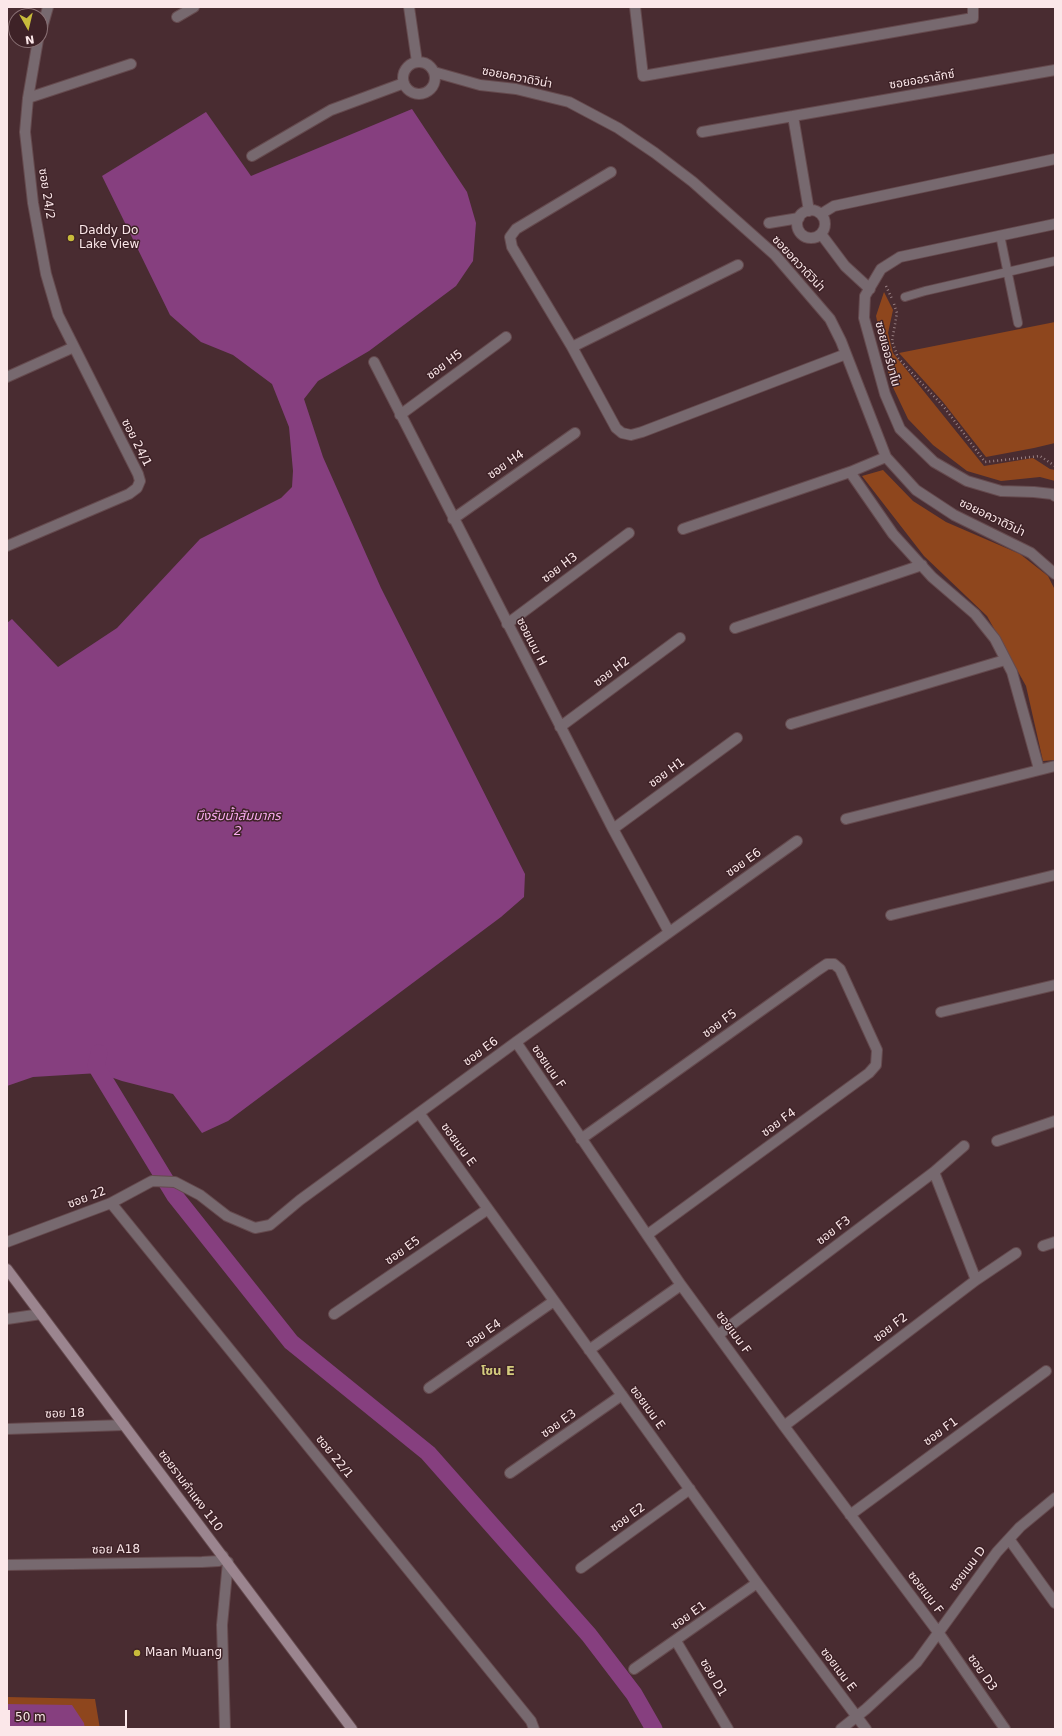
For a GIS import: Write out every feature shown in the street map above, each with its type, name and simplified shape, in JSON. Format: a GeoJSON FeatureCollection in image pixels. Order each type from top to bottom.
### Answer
{"type":"FeatureCollection","features":[{"type":"Feature","properties":{"kind":"street"},"geometry":{"type":"LineString","coordinates":[[177,18],[194,7]]}},
{"type":"Feature","properties":{"kind":"street"},"geometry":{"type":"LineString","coordinates":[[409,7],[417,62],[412,63],[405,70],[404,83],[407,88],[416,94],[427,92],[434,83],[434,72]]}},
{"type":"Feature","properties":{"kind":"street"},"geometry":{"type":"LineString","coordinates":[[635,7],[643,76],[973,18],[973,7]]}},
{"type":"Feature","properties":{"kind":"street","name":"ซอย 24/2"},"geometry":{"type":"LineString","coordinates":[[37,48],[28,98],[25,132],[35,211],[46,274],[58,315],[74,347]]}},
{"type":"Feature","properties":{"kind":"street","name":"ซอยอควาดิวิน่า"},"geometry":{"type":"LineString","coordinates":[[417,62],[427,64],[434,72],[480,85],[516,89],[569,102],[618,128],[654,152],[693,182],[775,255],[830,319],[846,354],[886,457],[916,490],[954,515],[1031,553],[1055,574]]}},
{"type":"Feature","properties":{"kind":"street"},"geometry":{"type":"LineString","coordinates":[[28,98],[131,64]]}},
{"type":"Feature","properties":{"kind":"street","name":"ซอยออราลักซ์"},"geometry":{"type":"LineString","coordinates":[[702,132],[1055,70]]}},
{"type":"Feature","properties":{"kind":"street"},"geometry":{"type":"LineString","coordinates":[[252,156],[331,110],[404,83]]}},
{"type":"Feature","properties":{"kind":"street"},"geometry":{"type":"LineString","coordinates":[[793,116],[809,210]]}},
{"type":"Feature","properties":{"kind":"street"},"geometry":{"type":"LineString","coordinates":[[821,214],[834,206],[1055,159]]}},
{"type":"Feature","properties":{"kind":"street"},"geometry":{"type":"LineString","coordinates":[[611,172],[516,229],[510,237],[512,248],[572,347],[616,428],[622,433],[631,435],[846,354]]}},
{"type":"Feature","properties":{"kind":"street"},"geometry":{"type":"LineString","coordinates":[[809,210],[813,210],[821,214],[825,226],[821,234],[812,237],[804,235],[798,228],[801,214],[809,210]]}},
{"type":"Feature","properties":{"kind":"street"},"geometry":{"type":"LineString","coordinates":[[769,223],[799,218]]}},
{"type":"Feature","properties":{"kind":"street","name":"ซอยเออร์บาโน"},"geometry":{"type":"LineString","coordinates":[[1055,224],[900,257],[880,272],[865,296],[864,318],[884,394],[900,429],[934,462],[967,481],[1001,492],[1034,492],[1052,494],[1055,496]]}},
{"type":"Feature","properties":{"kind":"street"},"geometry":{"type":"LineString","coordinates":[[821,234],[845,266],[870,289]]}},
{"type":"Feature","properties":{"kind":"street"},"geometry":{"type":"LineString","coordinates":[[572,347],[738,265]]}},
{"type":"Feature","properties":{"kind":"street","name":"ซอย H5"},"geometry":{"type":"LineString","coordinates":[[400,415],[506,337]]}},
{"type":"Feature","properties":{"kind":"street"},"geometry":{"type":"LineString","coordinates":[[7,377],[74,347]]}},
{"type":"Feature","properties":{"kind":"street","name":"ซอย 24/1"},"geometry":{"type":"LineString","coordinates":[[7,546],[129,494],[138,488],[140,481],[138,474],[74,347]]}},
{"type":"Feature","properties":{"kind":"street","name":"ซอยเมน H"},"geometry":{"type":"LineString","coordinates":[[374,362],[560,727],[669,932]]}},
{"type":"Feature","properties":{"kind":"street","name":"ซอย H4"},"geometry":{"type":"LineString","coordinates":[[453,518],[574,433]]}},
{"type":"Feature","properties":{"kind":"street"},"geometry":{"type":"LineString","coordinates":[[682,529],[850,472],[886,457]]}},
{"type":"Feature","properties":{"kind":"street"},"geometry":{"type":"LineString","coordinates":[[850,472],[893,534],[932,577],[975,614],[995,639],[1012,672],[1039,769]]}},
{"type":"Feature","properties":{"kind":"street","name":"ซอย H3"},"geometry":{"type":"LineString","coordinates":[[507,624],[629,532]]}},
{"type":"Feature","properties":{"kind":"street"},"geometry":{"type":"LineString","coordinates":[[735,628],[922,565]]}},
{"type":"Feature","properties":{"kind":"street","name":"ซอย H2"},"geometry":{"type":"LineString","coordinates":[[560,727],[680,638]]}},
{"type":"Feature","properties":{"kind":"street"},"geometry":{"type":"LineString","coordinates":[[791,724],[1005,660]]}},
{"type":"Feature","properties":{"kind":"street","name":"ซอย H1"},"geometry":{"type":"LineString","coordinates":[[613,829],[737,738]]}},
{"type":"Feature","properties":{"kind":"street"},"geometry":{"type":"LineString","coordinates":[[846,819],[1055,766]]}},
{"type":"Feature","properties":{"kind":"street","name":"ซอย E6"},"geometry":{"type":"LineString","coordinates":[[175,1182],[200,1195],[227,1216],[255,1228],[270,1225],[300,1200],[516,1042],[797,841]]}},
{"type":"Feature","properties":{"kind":"street"},"geometry":{"type":"LineString","coordinates":[[891,915],[1055,876]]}},
{"type":"Feature","properties":{"kind":"street","name":"ซอย F5"},"geometry":{"type":"LineString","coordinates":[[581,1139],[827,964],[834,964],[840,969],[859,1010]]}},
{"type":"Feature","properties":{"kind":"street"},"geometry":{"type":"LineString","coordinates":[[941,1012],[1055,985]]}},
{"type":"Feature","properties":{"kind":"street","name":"ซอย F4"},"geometry":{"type":"LineString","coordinates":[[647,1235],[869,1074],[876,1065],[877,1050],[859,1010]]}},
{"type":"Feature","properties":{"kind":"street","name":"ซอยเมน F"},"geometry":{"type":"LineString","coordinates":[[516,1042],[682,1285],[784,1426],[938,1632]]}},
{"type":"Feature","properties":{"kind":"street","name":"ซอยเมน E"},"geometry":{"type":"LineString","coordinates":[[419,1113],[757,1583],[866,1729]]}},
{"type":"Feature","properties":{"kind":"street"},"geometry":{"type":"LineString","coordinates":[[997,1141],[1055,1121]]}},
{"type":"Feature","properties":{"kind":"street","name":"ซอย F3"},"geometry":{"type":"LineString","coordinates":[[718,1335],[934,1172],[964,1146]]}},
{"type":"Feature","properties":{"kind":"street"},"geometry":{"type":"LineString","coordinates":[[934,1172],[976,1280]]}},
{"type":"Feature","properties":{"kind":"street","name":"ซอย 22"},"geometry":{"type":"LineString","coordinates":[[7,1242],[111,1203],[153,1182],[175,1182]]}},
{"type":"Feature","properties":{"kind":"street","name":"ซอย 22/1"},"geometry":{"type":"LineString","coordinates":[[111,1203],[531,1721],[534,1729]]}},
{"type":"Feature","properties":{"kind":"street","name":"ซอย E5"},"geometry":{"type":"LineString","coordinates":[[334,1314],[488,1209]]}},
{"type":"Feature","properties":{"kind":"street"},"geometry":{"type":"LineString","coordinates":[[1042,1246],[1055,1242]]}},
{"type":"Feature","properties":{"kind":"street","name":"ซอย F2"},"geometry":{"type":"LineString","coordinates":[[784,1426],[976,1280],[1016,1253]]}},
{"type":"Feature","properties":{"kind":"street","name":"ซอยรามคำแหง 110"},"geometry":{"type":"LineString","coordinates":[[7,1269],[352,1729]]}},
{"type":"Feature","properties":{"kind":"street"},"geometry":{"type":"LineString","coordinates":[[589,1350],[682,1285]]}},
{"type":"Feature","properties":{"kind":"street","name":"ซอย E4"},"geometry":{"type":"LineString","coordinates":[[429,1388],[554,1300]]}},
{"type":"Feature","properties":{"kind":"street"},"geometry":{"type":"LineString","coordinates":[[7,1319],[40,1314]]}},
{"type":"Feature","properties":{"kind":"street","name":"ซอย F1"},"geometry":{"type":"LineString","coordinates":[[850,1515],[1046,1371]]}},
{"type":"Feature","properties":{"kind":"street","name":"ซอย E3"},"geometry":{"type":"LineString","coordinates":[[510,1473],[622,1395]]}},
{"type":"Feature","properties":{"kind":"street","name":"ซอย 18"},"geometry":{"type":"LineString","coordinates":[[7,1429],[124,1425]]}},
{"type":"Feature","properties":{"kind":"street","name":"ซอย E2"},"geometry":{"type":"LineString","coordinates":[[581,1568],[690,1489]]}},
{"type":"Feature","properties":{"kind":"street","name":"ซอยเมน D"},"geometry":{"type":"LineString","coordinates":[[841,1729],[917,1662],[1009,1539],[1055,1498]]}},
{"type":"Feature","properties":{"kind":"street"},"geometry":{"type":"LineString","coordinates":[[1009,1539],[1055,1603]]}},
{"type":"Feature","properties":{"kind":"street"},"geometry":{"type":"LineString","coordinates":[[225,1559],[222,1625],[225,1729]]}},
{"type":"Feature","properties":{"kind":"street","name":"ซอย A18"},"geometry":{"type":"LineString","coordinates":[[7,1565],[208,1562],[225,1559]]}},
{"type":"Feature","properties":{"kind":"street","name":"ซอย E1"},"geometry":{"type":"LineString","coordinates":[[634,1669],[757,1583]]}},
{"type":"Feature","properties":{"kind":"street","name":"ซอย D3"},"geometry":{"type":"LineString","coordinates":[[938,1632],[1005,1729]]}},
{"type":"Feature","properties":{"kind":"street","name":"ซอย D1"},"geometry":{"type":"LineString","coordinates":[[676,1641],[728,1729]]}},
{"type":"Feature","properties":{"kind":"lane"},"geometry":{"type":"LineString","coordinates":[[1000,235],[1018,322]]}},
{"type":"Feature","properties":{"kind":"lane"},"geometry":{"type":"LineString","coordinates":[[905,297],[925,291],[1055,262]]}},
{"type":"Feature","properties":{"kind":"path"},"geometry":{"type":"LineString","coordinates":[[880,272],[898,313],[892,341],[898,358],[944,407],[985,462],[1040,456],[1055,466]]}},
{"type":"Feature","properties":{"kind":"shaded area"},"geometry":{"type":"Polygon","coordinates":[[[884,292],[893,310],[888,333],[893,353],[984,466],[1033,458],[1050,469],[1055,470],[1055,481],[1040,477],[1001,481],[967,471],[933,445],[908,419],[890,381],[876,316],[884,292]]]}},
{"type":"Feature","properties":{"kind":"shaded area"},"geometry":{"type":"Polygon","coordinates":[[[1055,322],[1055,443],[1034,448],[986,457],[943,402],[899,353],[1055,322]]]}},
{"type":"Feature","properties":{"kind":"shaded area"},"geometry":{"type":"Polygon","coordinates":[[[883,470],[913,501],[946,522],[1020,554],[1048,576],[1055,590],[1055,760],[1043,761],[1026,686],[987,616],[924,556],[862,476],[883,470]]]}},
{"type":"Feature","properties":{"kind":"shaded area"},"geometry":{"type":"Polygon","coordinates":[[[7,1697],[95,1699],[100,1729],[7,1729],[7,1697]]]}},
{"type":"Feature","properties":{"kind":"water","name":"บึงรับน้ำสัมมากร 2"},"geometry":{"type":"Polygon","coordinates":[[[412,109],[467,192],[476,223],[473,261],[456,286],[369,351],[318,381],[304,399],[323,457],[381,588],[525,874],[524,897],[501,917],[228,1121],[202,1133],[173,1094],[122,1081],[99,1073],[33,1077],[7,1086],[7,623],[12,619],[58,667],[117,628],[200,539],[281,498],[292,487],[293,471],[289,427],[272,384],[233,355],[201,342],[170,315],[102,176],[206,112],[251,176],[412,109]]]}},
{"type":"Feature","properties":{"kind":"water"},"geometry":{"type":"Polygon","coordinates":[[[7,1704],[72,1705],[84,1723],[85,1729],[7,1729],[7,1704]]]}},
{"type":"Feature","properties":{"kind":"waterway"},"geometry":{"type":"LineString","coordinates":[[99,1053],[96,1066],[175,1196],[291,1342],[428,1453],[589,1635],[634,1694],[654,1729]]}},
{"type":"Feature","properties":{"kind":"place","name":"Daddy Do Lake View"},"geometry":{"type":"Point","coordinates":[71,238]}},
{"type":"Feature","properties":{"kind":"place","name":"Maan Muang"},"geometry":{"type":"Point","coordinates":[137,1653]}},
{"type":"Feature","properties":{"kind":"district","name":"โซน E"},"geometry":{"type":"Point","coordinates":[498,1372]}}]}
